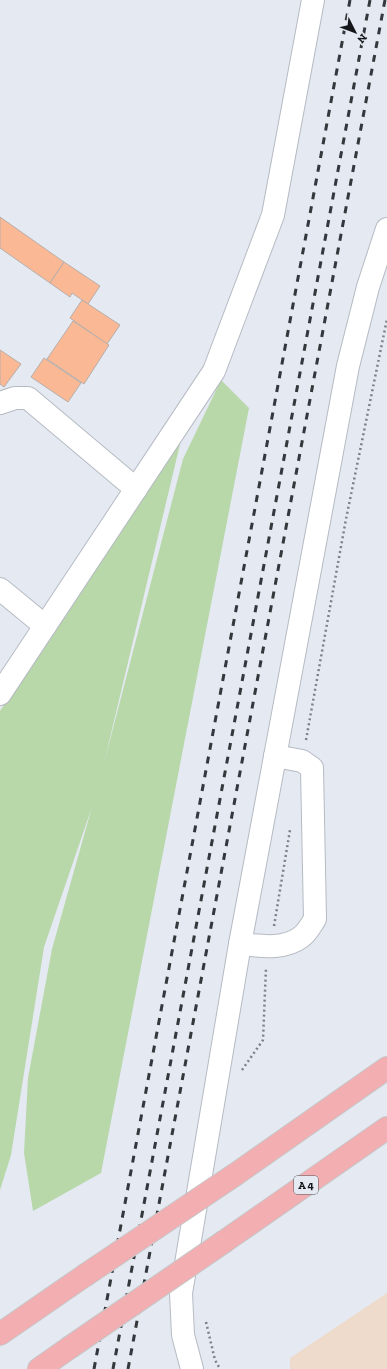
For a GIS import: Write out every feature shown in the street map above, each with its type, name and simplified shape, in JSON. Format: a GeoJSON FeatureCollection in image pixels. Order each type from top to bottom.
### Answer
{"type":"FeatureCollection","features":[{"type":"Feature","properties":{"kind":"highway"},"geometry":{"type":"LineString","coordinates":[[0,1334],[236,1174],[387,1068]]}},
{"type":"Feature","properties":{"kind":"highway","name":"A 4"},"geometry":{"type":"LineString","coordinates":[[39,1369],[387,1128]]}},
{"type":"Feature","properties":{"kind":"street"},"geometry":{"type":"LineString","coordinates":[[0,694],[214,371],[273,215],[313,0]]}},
{"type":"Feature","properties":{"kind":"street"},"geometry":{"type":"LineString","coordinates":[[192,1369],[183,1335],[181,1293],[240,944],[348,366],[368,287],[387,229]]}},
{"type":"Feature","properties":{"kind":"street"},"geometry":{"type":"LineString","coordinates":[[0,403],[15,398],[28,398],[136,489]]}},
{"type":"Feature","properties":{"kind":"street"},"geometry":{"type":"LineString","coordinates":[[0,589],[45,626]]}},
{"type":"Feature","properties":{"kind":"street"},"geometry":{"type":"LineString","coordinates":[[240,944],[270,946],[288,945],[303,936],[315,919],[312,768],[302,761],[275,756]]}},
{"type":"Feature","properties":{"kind":"path"},"geometry":{"type":"LineString","coordinates":[[302,761],[346,519],[387,319]]}},
{"type":"Feature","properties":{"kind":"path"},"geometry":{"type":"LineString","coordinates":[[239,1074],[263,1040],[264,976],[292,822]]}},
{"type":"Feature","properties":{"kind":"path"},"geometry":{"type":"LineString","coordinates":[[204,1315],[215,1360],[220,1369]]}},
{"type":"Feature","properties":{"kind":"shaded area"},"geometry":{"type":"Polygon","coordinates":[[[387,1293],[387,1369],[290,1369],[290,1358],[387,1293]]]}},
{"type":"Feature","properties":{"kind":"green space"},"geometry":{"type":"Polygon","coordinates":[[[221,380],[249,408],[101,1173],[33,1211],[24,1153],[28,1078],[52,949],[92,807],[44,947],[11,1155],[0,1190],[0,711],[181,440],[104,763],[183,459],[221,380]]]}},
{"type":"Feature","properties":{"kind":"building"},"geometry":{"type":"Polygon","coordinates":[[[0,217],[64,262],[50,283],[0,248],[0,217]]]}},
{"type":"Feature","properties":{"kind":"building"},"geometry":{"type":"Polygon","coordinates":[[[64,262],[100,286],[88,304],[72,293],[70,297],[50,283],[64,262]]]}},
{"type":"Feature","properties":{"kind":"building"},"geometry":{"type":"Polygon","coordinates":[[[82,300],[120,325],[107,344],[70,318],[82,300]]]}},
{"type":"Feature","properties":{"kind":"building"},"geometry":{"type":"Polygon","coordinates":[[[73,321],[109,345],[84,384],[47,359],[73,321]]]}},
{"type":"Feature","properties":{"kind":"building"},"geometry":{"type":"Polygon","coordinates":[[[0,350],[21,364],[4,387],[0,384],[0,350]]]}},
{"type":"Feature","properties":{"kind":"building"},"geometry":{"type":"Polygon","coordinates":[[[44,358],[81,383],[68,402],[31,377],[44,358]]]}},
{"type":"Feature","properties":{"kind":"railway"},"geometry":{"type":"LineString","coordinates":[[94,1369],[350,0]]}},
{"type":"Feature","properties":{"kind":"railway"},"geometry":{"type":"LineString","coordinates":[[113,1369],[370,0]]}},
{"type":"Feature","properties":{"kind":"railway"},"geometry":{"type":"LineString","coordinates":[[128,1369],[385,0]]}}]}
